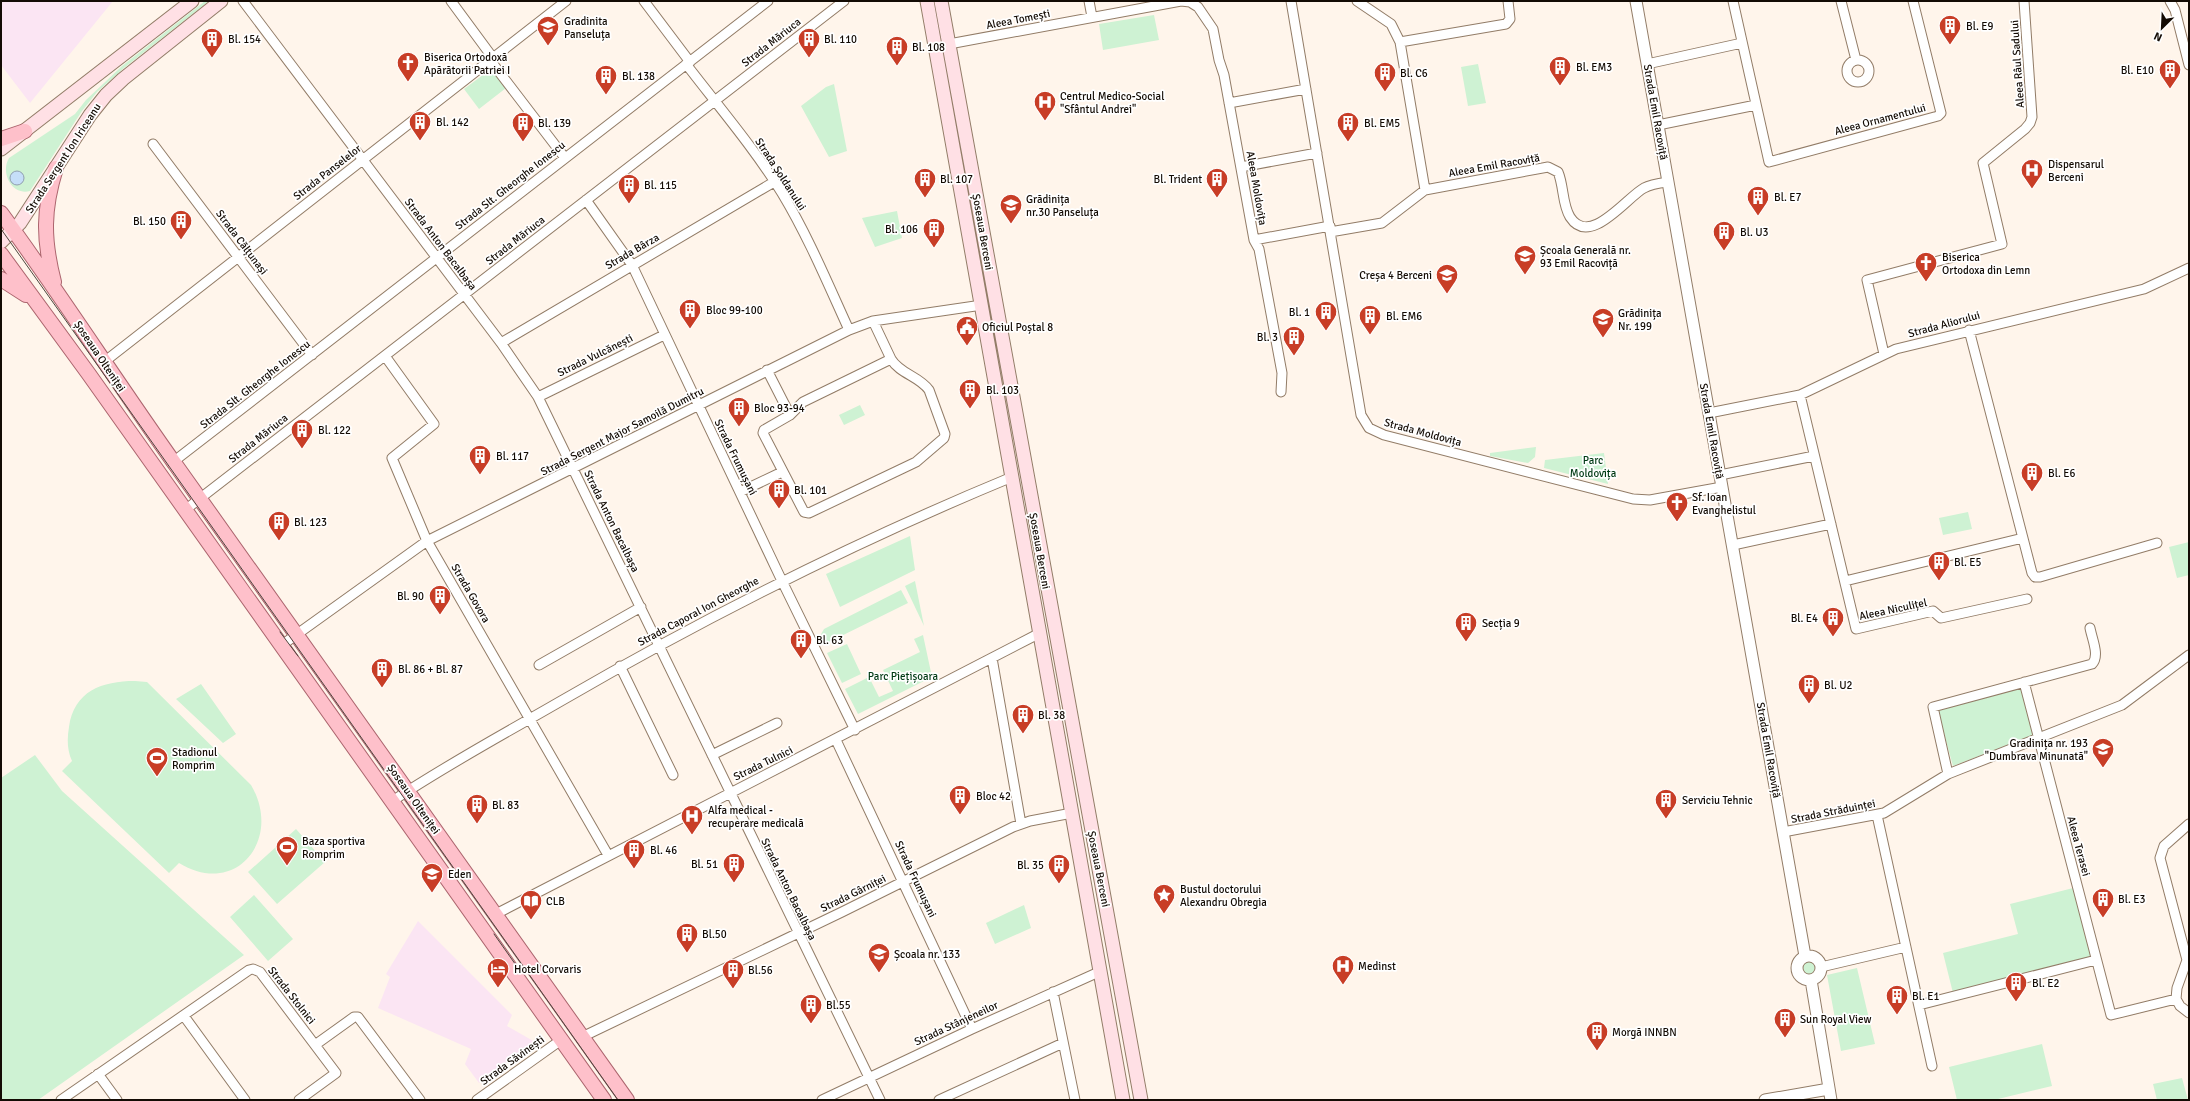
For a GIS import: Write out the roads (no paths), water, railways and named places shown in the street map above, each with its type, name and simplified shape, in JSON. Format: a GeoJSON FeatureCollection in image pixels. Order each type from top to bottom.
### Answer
{"type":"FeatureCollection","features":[{"type":"Feature","properties":{"kind":"main road"},"geometry":{"type":"LineString","coordinates":[[1,149],[192,1]]}},
{"type":"Feature","properties":{"kind":"main road","name":"Strada Sergent Ion Iriceanu"},"geometry":{"type":"LineString","coordinates":[[1,242],[14,231],[90,115],[110,91],[220,1]]}},
{"type":"Feature","properties":{"kind":"main road","name":"Șoseaua Berceni"},"geometry":{"type":"LineString","coordinates":[[927,1],[1123,1100]]}},
{"type":"Feature","properties":{"kind":"main road","name":"Șoseaua Berceni"},"geometry":{"type":"LineString","coordinates":[[941,1],[1141,1100]]}},
{"type":"Feature","properties":{"kind":"main road"},"geometry":{"type":"LineString","coordinates":[[1,139],[25,131]]}},
{"type":"Feature","properties":{"kind":"main road"},"geometry":{"type":"LineString","coordinates":[[55,288],[47,253],[45,218],[47,200],[56,168]]}},
{"type":"Feature","properties":{"kind":"main road","name":"Șoseaua Olteniței"},"geometry":{"type":"LineString","coordinates":[[1,213],[55,288],[173,462],[297,634],[627,1100]]}},
{"type":"Feature","properties":{"kind":"main road","name":"Șoseaua Olteniței"},"geometry":{"type":"LineString","coordinates":[[1,254],[282,645],[391,802],[604,1100]]}},
{"type":"Feature","properties":{"kind":"main road"},"geometry":{"type":"LineString","coordinates":[[1,279],[19,289],[42,309]]}},
{"type":"Feature","properties":{"kind":"main road"},"geometry":{"type":"LineString","coordinates":[[999,400],[1013,398]]}},
{"type":"Feature","properties":{"kind":"main road"},"geometry":{"type":"LineString","coordinates":[[1064,765],[1079,762]]}},
{"type":"Feature","properties":{"kind":"main road"},"geometry":{"type":"LineString","coordinates":[[1093,929],[1109,926]]}},
{"type":"Feature","properties":{"kind":"street","name":"Strada Anton Bacalbașa"},"geometry":{"type":"LineString","coordinates":[[243,1],[436,258],[502,343],[538,397],[880,1100]]}},
{"type":"Feature","properties":{"kind":"street"},"geometry":{"type":"LineString","coordinates":[[451,1],[565,158]]}},
{"type":"Feature","properties":{"kind":"street","name":"Strada Panselelor"},"geometry":{"type":"LineString","coordinates":[[104,362],[566,1]]}},
{"type":"Feature","properties":{"kind":"street","name":"Strada Șoldanului"},"geometry":{"type":"LineString","coordinates":[[644,1],[714,101],[774,182],[803,232],[848,330]]}},
{"type":"Feature","properties":{"kind":"street","name":"Strada Slt. Gheorghe Ionescu"},"geometry":{"type":"LineString","coordinates":[[173,462],[768,1]]}},
{"type":"Feature","properties":{"kind":"street","name":"Strada Măriuca"},"geometry":{"type":"LineString","coordinates":[[200,498],[844,1]]}},
{"type":"Feature","properties":{"kind":"street"},"geometry":{"type":"LineString","coordinates":[[1089,1],[1092,17]]}},
{"type":"Feature","properties":{"kind":"street","name":"Aleea Tomești"},"geometry":{"type":"LineString","coordinates":[[949,44],[1185,1]]}},
{"type":"Feature","properties":{"kind":"street","name":"Aleea Moldovița"},"geometry":{"type":"LineString","coordinates":[[1185,1],[1198,7],[1211,25],[1229,103],[1254,240],[1259,248],[1282,373],[1281,392]]}},
{"type":"Feature","properties":{"kind":"street","name":"Strada Moldovița"},"geometry":{"type":"LineString","coordinates":[[1291,1],[1361,415],[1369,428],[1384,435],[1633,499],[1650,500],[1722,487]]}},
{"type":"Feature","properties":{"kind":"street"},"geometry":{"type":"LineString","coordinates":[[1357,1],[1391,24],[1400,42],[1425,190]]}},
{"type":"Feature","properties":{"kind":"street"},"geometry":{"type":"LineString","coordinates":[[1400,42],[1506,24],[1510,19],[1508,1]]}},
{"type":"Feature","properties":{"kind":"street","name":"Strada Emil Racoviță"},"geometry":{"type":"LineString","coordinates":[[1636,1],[1806,956]]}},
{"type":"Feature","properties":{"kind":"street","name":"Aleea Ornamentului"},"geometry":{"type":"LineString","coordinates":[[1733,1],[1769,162],[1938,116],[1942,109],[1913,1]]}},
{"type":"Feature","properties":{"kind":"street"},"geometry":{"type":"LineString","coordinates":[[1841,1],[1856,60]]}},
{"type":"Feature","properties":{"kind":"street","name":"Aleea Râul Sadului"},"geometry":{"type":"LineString","coordinates":[[1884,354],[1867,280],[2002,244],[1983,163],[2025,129],[2030,123],[2032,117],[2024,1]]}},
{"type":"Feature","properties":{"kind":"street"},"geometry":{"type":"LineString","coordinates":[[2170,1],[2175,10],[2189,65]]}},
{"type":"Feature","properties":{"kind":"street"},"geometry":{"type":"LineString","coordinates":[[1647,64],[1742,43]]}},
{"type":"Feature","properties":{"kind":"street"},"geometry":{"type":"LineString","coordinates":[[1229,103],[1306,89]]}},
{"type":"Feature","properties":{"kind":"street"},"geometry":{"type":"LineString","coordinates":[[1658,125],[1756,104]]}},
{"type":"Feature","properties":{"kind":"street","name":"Strada Călțunași"},"geometry":{"type":"LineString","coordinates":[[153,144],[312,355]]}},
{"type":"Feature","properties":{"kind":"street"},"geometry":{"type":"LineString","coordinates":[[1241,167],[1317,153]]}},
{"type":"Feature","properties":{"kind":"street","name":"Aleea Emil Racoviță"},"geometry":{"type":"LineString","coordinates":[[1254,240],[1382,223],[1425,190],[1552,168],[1556,169],[1560,176],[1570,216],[1578,224],[1589,226],[1605,220],[1645,187],[1668,182]]}},
{"type":"Feature","properties":{"kind":"street","name":"Strada Bârza"},"geometry":{"type":"LineString","coordinates":[[502,343],[774,182]]}},
{"type":"Feature","properties":{"kind":"street","name":"Strada Frumușani"},"geometry":{"type":"LineString","coordinates":[[586,200],[632,265],[698,406],[855,730]]}},
{"type":"Feature","properties":{"kind":"street","name":"Strada Aliorului"},"geometry":{"type":"LineString","coordinates":[[1709,413],[1800,395],[1884,354],[1970,330],[2144,288],[2189,268]]}},
{"type":"Feature","properties":{"kind":"street","name":"Strada Sergent Major Samoilă Dumitru"},"geometry":{"type":"LineString","coordinates":[[282,645],[427,541],[848,330],[873,321],[982,305]]}},
{"type":"Feature","properties":{"kind":"street"},"geometry":{"type":"LineString","coordinates":[[873,321],[890,359],[900,371],[925,385],[930,390],[945,434],[944,438],[916,462],[808,513],[802,510],[763,432],[765,428],[790,415],[803,402],[890,359]]}},
{"type":"Feature","properties":{"kind":"street"},"geometry":{"type":"LineString","coordinates":[[1970,330],[2032,573],[2035,577],[2040,577],[2157,543]]}},
{"type":"Feature","properties":{"kind":"street","name":"Strada Vulcănești"},"geometry":{"type":"LineString","coordinates":[[538,397],[664,335]]}},
{"type":"Feature","properties":{"kind":"street","name":"Strada Govora"},"geometry":{"type":"LineString","coordinates":[[384,356],[434,424],[392,458],[427,541],[608,855]]}},
{"type":"Feature","properties":{"kind":"street"},"geometry":{"type":"LineString","coordinates":[[767,370],[790,415]]}},
{"type":"Feature","properties":{"kind":"street","name":"Aleea Niculițel"},"geometry":{"type":"LineString","coordinates":[[1800,395],[1856,629],[1933,611],[1940,618],[2027,599]]}},
{"type":"Feature","properties":{"kind":"street"},"geometry":{"type":"LineString","coordinates":[[1720,475],[1814,456]]}},
{"type":"Feature","properties":{"kind":"street"},"geometry":{"type":"LineString","coordinates":[[740,492],[782,472]]}},
{"type":"Feature","properties":{"kind":"street","name":"Strada Caporal Ion Gheorghe"},"geometry":{"type":"LineString","coordinates":[[391,802],[620,666],[659,645],[782,581],[1012,477]]}},
{"type":"Feature","properties":{"kind":"street"},"geometry":{"type":"LineString","coordinates":[[185,510],[200,498]]}},
{"type":"Feature","properties":{"kind":"street"},"geometry":{"type":"LineString","coordinates":[[1732,545],[1831,524]]}},
{"type":"Feature","properties":{"kind":"street"},"geometry":{"type":"LineString","coordinates":[[1845,582],[2023,538]]}},
{"type":"Feature","properties":{"kind":"street"},"geometry":{"type":"LineString","coordinates":[[539,665],[641,607]]}},
{"type":"Feature","properties":{"kind":"street"},"geometry":{"type":"LineString","coordinates":[[1948,774],[1933,707],[2092,664],[2096,661],[2096,655],[2090,628]]}},
{"type":"Feature","properties":{"kind":"street","name":"Strada Tulnici"},"geometry":{"type":"LineString","coordinates":[[496,914],[608,855],[836,740],[1040,633]]}},
{"type":"Feature","properties":{"kind":"street","name":"Strada Străduinței"},"geometry":{"type":"LineString","coordinates":[[1784,832],[1877,815],[1891,809],[1948,774],[2122,705],[2189,655]]}},
{"type":"Feature","properties":{"kind":"street"},"geometry":{"type":"LineString","coordinates":[[992,658],[1022,824]]}},
{"type":"Feature","properties":{"kind":"street"},"geometry":{"type":"LineString","coordinates":[[620,666],[673,775]]}},
{"type":"Feature","properties":{"kind":"street"},"geometry":{"type":"LineString","coordinates":[[2024,682],[2039,738]]}},
{"type":"Feature","properties":{"kind":"street"},"geometry":{"type":"LineString","coordinates":[[712,755],[777,722]]}},
{"type":"Feature","properties":{"kind":"street","name":"Aleea Terasei"},"geometry":{"type":"LineString","coordinates":[[2039,738],[2111,1015],[2176,999]]}},
{"type":"Feature","properties":{"kind":"street","name":"Strada Frumușani"},"geometry":{"type":"LineString","coordinates":[[836,740],[904,881],[972,1029]]}},
{"type":"Feature","properties":{"kind":"street","name":"Strada Gârniței"},"geometry":{"type":"LineString","coordinates":[[582,1037],[798,934],[1022,824],[1072,813]]}},
{"type":"Feature","properties":{"kind":"street"},"geometry":{"type":"LineString","coordinates":[[1877,815],[1932,1066]]}},
{"type":"Feature","properties":{"kind":"street"},"geometry":{"type":"LineString","coordinates":[[2189,824],[2164,846],[2160,858],[2188,960],[2177,988],[2176,999],[2180,1006],[2189,1013]]}},
{"type":"Feature","properties":{"kind":"street"},"geometry":{"type":"LineString","coordinates":[[1821,967],[1906,947]]}},
{"type":"Feature","properties":{"kind":"street"},"geometry":{"type":"LineString","coordinates":[[1806,956],[1816,958],[1821,967],[1818,976],[1811,980],[1801,977],[1797,969],[1799,961],[1806,956]]}},
{"type":"Feature","properties":{"kind":"street"},"geometry":{"type":"LineString","coordinates":[[1919,1005],[2096,960]]}},
{"type":"Feature","properties":{"kind":"street","name":"Strada Stolnici"},"geometry":{"type":"LineString","coordinates":[[61,1100],[184,1016],[248,970],[257,970],[315,1044]]}},
{"type":"Feature","properties":{"kind":"street","name":"Strada Stânjeneilor"},"geometry":{"type":"LineString","coordinates":[[822,1100],[972,1029],[1100,972]]}},
{"type":"Feature","properties":{"kind":"street"},"geometry":{"type":"LineString","coordinates":[[1765,1100],[1830,1094],[1811,980]]}},
{"type":"Feature","properties":{"kind":"street"},"geometry":{"type":"LineString","coordinates":[[1053,992],[1062,1043],[1075,1100]]}},
{"type":"Feature","properties":{"kind":"street"},"geometry":{"type":"LineString","coordinates":[[184,1016],[245,1100]]}},
{"type":"Feature","properties":{"kind":"street"},"geometry":{"type":"LineString","coordinates":[[299,1100],[336,1073],[315,1044],[354,1016],[358,1016],[420,1100]]}},
{"type":"Feature","properties":{"kind":"street","name":"Strada Săvinești"},"geometry":{"type":"LineString","coordinates":[[477,1100],[561,1040]]}},
{"type":"Feature","properties":{"kind":"street"},"geometry":{"type":"LineString","coordinates":[[939,1100],[1062,1043]]}},
{"type":"Feature","properties":{"kind":"street"},"geometry":{"type":"LineString","coordinates":[[98,1074],[116,1100]]}},
{"type":"Feature","properties":{"kind":"water"},"geometry":{"type":"Polygon","coordinates":[[[17,171],[22,173],[24,178],[22,183],[17,185],[12,183],[10,178],[12,173],[17,171]]]}},
{"type":"Feature","properties":{"kind":"tram line"},"geometry":{"type":"LineString","coordinates":[[1,229],[618,1100]]}},
{"type":"Feature","properties":{"kind":"tram line"},"geometry":{"type":"LineString","coordinates":[[280,632],[298,656]]}},
{"type":"Feature","properties":{"kind":"tram line"},"geometry":{"type":"LineString","coordinates":[[494,934],[518,968]]}},
{"type":"Feature","properties":{"kind":"place","name":"Gradinita Panseluța"},"geometry":{"type":"Point","coordinates":[548,46]}},
{"type":"Feature","properties":{"kind":"place","name":"Bl. E9"},"geometry":{"type":"Point","coordinates":[1950,46]}},
{"type":"Feature","properties":{"kind":"place","name":"Bl. 154"},"geometry":{"type":"Point","coordinates":[212,58]}},
{"type":"Feature","properties":{"kind":"place","name":"Bl. 110"},"geometry":{"type":"Point","coordinates":[809,58]}},
{"type":"Feature","properties":{"kind":"place","name":"Bl. 108"},"geometry":{"type":"Point","coordinates":[897,66]}},
{"type":"Feature","properties":{"kind":"place","name":"Biserica Ortodoxă Apărătorii Patriei I"},"geometry":{"type":"Point","coordinates":[408,82]}},
{"type":"Feature","properties":{"kind":"place","name":"Bl. EM3"},"geometry":{"type":"Point","coordinates":[1560,86]}},
{"type":"Feature","properties":{"kind":"place","name":"Bl. E10"},"geometry":{"type":"Point","coordinates":[2170,90]}},
{"type":"Feature","properties":{"kind":"place","name":"Bl. C6"},"geometry":{"type":"Point","coordinates":[1385,92]}},
{"type":"Feature","properties":{"kind":"place","name":"Bl. 138"},"geometry":{"type":"Point","coordinates":[606,96]}},
{"type":"Feature","properties":{"kind":"place","name":"Centrul Medico-Social \"Sfântul Andrei\""},"geometry":{"type":"Point","coordinates":[1045,122]}},
{"type":"Feature","properties":{"kind":"place","name":"Bl. 142"},"geometry":{"type":"Point","coordinates":[420,142]}},
{"type":"Feature","properties":{"kind":"place","name":"Bl. 139"},"geometry":{"type":"Point","coordinates":[523,142]}},
{"type":"Feature","properties":{"kind":"place","name":"Bl. EM5"},"geometry":{"type":"Point","coordinates":[1348,142]}},
{"type":"Feature","properties":{"kind":"place","name":"Dispensarul Berceni"},"geometry":{"type":"Point","coordinates":[2032,190]}},
{"type":"Feature","properties":{"kind":"place","name":"Bl. 107"},"geometry":{"type":"Point","coordinates":[925,198]}},
{"type":"Feature","properties":{"kind":"place","name":"Bl. Trident"},"geometry":{"type":"Point","coordinates":[1217,198]}},
{"type":"Feature","properties":{"kind":"place","name":"Bl. 115"},"geometry":{"type":"Point","coordinates":[629,204]}},
{"type":"Feature","properties":{"kind":"place","name":"Bl. E7"},"geometry":{"type":"Point","coordinates":[1758,216]}},
{"type":"Feature","properties":{"kind":"place","name":"Grădinița nr.30 Panseluța"},"geometry":{"type":"Point","coordinates":[1011,224]}},
{"type":"Feature","properties":{"kind":"place","name":"Bl. 150"},"geometry":{"type":"Point","coordinates":[181,240]}},
{"type":"Feature","properties":{"kind":"place","name":"Bl. 106"},"geometry":{"type":"Point","coordinates":[934,248]}},
{"type":"Feature","properties":{"kind":"place","name":"Bl. U3"},"geometry":{"type":"Point","coordinates":[1724,252]}},
{"type":"Feature","properties":{"kind":"place","name":"Școala Generală nr. 93 Emil Racoviță"},"geometry":{"type":"Point","coordinates":[1525,276]}},
{"type":"Feature","properties":{"kind":"place","name":"Biserica Ortodoxa din Lemn"},"geometry":{"type":"Point","coordinates":[1926,282]}},
{"type":"Feature","properties":{"kind":"place","name":"Creșa 4 Berceni"},"geometry":{"type":"Point","coordinates":[1447,294]}},
{"type":"Feature","properties":{"kind":"place","name":"Bloc 99-100"},"geometry":{"type":"Point","coordinates":[690,330]}},
{"type":"Feature","properties":{"kind":"place","name":"Bl. 1"},"geometry":{"type":"Point","coordinates":[1326,332]}},
{"type":"Feature","properties":{"kind":"place","name":"Bl. EM6"},"geometry":{"type":"Point","coordinates":[1370,336]}},
{"type":"Feature","properties":{"kind":"place","name":"Grădinița Nr. 199"},"geometry":{"type":"Point","coordinates":[1603,338]}},
{"type":"Feature","properties":{"kind":"place","name":"Oficiul Poștal 8"},"geometry":{"type":"Point","coordinates":[967,346]}},
{"type":"Feature","properties":{"kind":"place","name":"Bl. 3"},"geometry":{"type":"Point","coordinates":[1294,356]}},
{"type":"Feature","properties":{"kind":"place","name":"Bl. 103"},"geometry":{"type":"Point","coordinates":[970,410]}},
{"type":"Feature","properties":{"kind":"place","name":"Bloc 93-94"},"geometry":{"type":"Point","coordinates":[739,428]}},
{"type":"Feature","properties":{"kind":"place","name":"Bl. 122"},"geometry":{"type":"Point","coordinates":[302,450]}},
{"type":"Feature","properties":{"kind":"place","name":"Bl. 117"},"geometry":{"type":"Point","coordinates":[480,476]}},
{"type":"Feature","properties":{"kind":"place","name":"Bl. E6"},"geometry":{"type":"Point","coordinates":[2032,492]}},
{"type":"Feature","properties":{"kind":"place","name":"Bl. 101"},"geometry":{"type":"Point","coordinates":[779,510]}},
{"type":"Feature","properties":{"kind":"place","name":"Sf. Ioan Evanghelistul"},"geometry":{"type":"Point","coordinates":[1677,522]}},
{"type":"Feature","properties":{"kind":"place","name":"Bl. 123"},"geometry":{"type":"Point","coordinates":[279,542]}},
{"type":"Feature","properties":{"kind":"place","name":"Bl. E5"},"geometry":{"type":"Point","coordinates":[1939,582]}},
{"type":"Feature","properties":{"kind":"place","name":"Bl. 90"},"geometry":{"type":"Point","coordinates":[440,616]}},
{"type":"Feature","properties":{"kind":"place","name":"Bl. E4"},"geometry":{"type":"Point","coordinates":[1833,638]}},
{"type":"Feature","properties":{"kind":"place","name":"Secția 9"},"geometry":{"type":"Point","coordinates":[1466,642]}},
{"type":"Feature","properties":{"kind":"place","name":"Bl. 63"},"geometry":{"type":"Point","coordinates":[801,660]}},
{"type":"Feature","properties":{"kind":"place","name":"Bl. 86 + Bl. 87"},"geometry":{"type":"Point","coordinates":[382,688]}},
{"type":"Feature","properties":{"kind":"place","name":"Bl. U2"},"geometry":{"type":"Point","coordinates":[1809,704]}},
{"type":"Feature","properties":{"kind":"place","name":"Bl. 38"},"geometry":{"type":"Point","coordinates":[1023,734]}},
{"type":"Feature","properties":{"kind":"place","name":"Gradinița nr. 193 \"Dumbrava Minunată\""},"geometry":{"type":"Point","coordinates":[2103,768]}},
{"type":"Feature","properties":{"kind":"place","name":"Stadionul Romprim"},"geometry":{"type":"Point","coordinates":[157,778]}},
{"type":"Feature","properties":{"kind":"place","name":"Bloc 42"},"geometry":{"type":"Point","coordinates":[960,816]}},
{"type":"Feature","properties":{"kind":"place","name":"Serviciu Tehnic"},"geometry":{"type":"Point","coordinates":[1666,820]}},
{"type":"Feature","properties":{"kind":"place","name":"Bl. 83"},"geometry":{"type":"Point","coordinates":[477,824]}},
{"type":"Feature","properties":{"kind":"place","name":"Alfa medical - recuperare medicală"},"geometry":{"type":"Point","coordinates":[692,836]}},
{"type":"Feature","properties":{"kind":"place","name":"Baza sportiva Romprim"},"geometry":{"type":"Point","coordinates":[287,866]}},
{"type":"Feature","properties":{"kind":"place","name":"Bl. 46"},"geometry":{"type":"Point","coordinates":[634,870]}},
{"type":"Feature","properties":{"kind":"place","name":"Bl. 51"},"geometry":{"type":"Point","coordinates":[734,884]}},
{"type":"Feature","properties":{"kind":"place","name":"Bl. 35"},"geometry":{"type":"Point","coordinates":[1059,884]}},
{"type":"Feature","properties":{"kind":"place","name":"Eden"},"geometry":{"type":"Point","coordinates":[432,894]}},
{"type":"Feature","properties":{"kind":"place","name":"Bustul doctorului Alexandru Obregia"},"geometry":{"type":"Point","coordinates":[1164,914]}},
{"type":"Feature","properties":{"kind":"place","name":"Bl. E3"},"geometry":{"type":"Point","coordinates":[2103,918]}},
{"type":"Feature","properties":{"kind":"place","name":"CLB"},"geometry":{"type":"Point","coordinates":[531,920]}},
{"type":"Feature","properties":{"kind":"place","name":"Bl.50"},"geometry":{"type":"Point","coordinates":[687,954]}},
{"type":"Feature","properties":{"kind":"place","name":"Școala nr. 133"},"geometry":{"type":"Point","coordinates":[879,974]}},
{"type":"Feature","properties":{"kind":"place","name":"Medinst"},"geometry":{"type":"Point","coordinates":[1343,986]}},
{"type":"Feature","properties":{"kind":"place","name":"Hotel Corvaris"},"geometry":{"type":"Point","coordinates":[498,988]}},
{"type":"Feature","properties":{"kind":"place","name":"Bl.56"},"geometry":{"type":"Point","coordinates":[733,990]}},
{"type":"Feature","properties":{"kind":"place","name":"Bl. E2"},"geometry":{"type":"Point","coordinates":[2016,1002]}},
{"type":"Feature","properties":{"kind":"place","name":"Bl. E1"},"geometry":{"type":"Point","coordinates":[1897,1016]}},
{"type":"Feature","properties":{"kind":"place","name":"Bl.55"},"geometry":{"type":"Point","coordinates":[811,1024]}},
{"type":"Feature","properties":{"kind":"place","name":"Sun Royal View"},"geometry":{"type":"Point","coordinates":[1785,1038]}},
{"type":"Feature","properties":{"kind":"place","name":"Morgă INNBN"},"geometry":{"type":"Point","coordinates":[1597,1052]}},
{"type":"Feature","properties":{"kind":"park label","name":"Parc Moldovița"},"geometry":{"type":"Point","coordinates":[1593,466]}},
{"type":"Feature","properties":{"kind":"park label","name":"Parc Piețișoara"},"geometry":{"type":"Point","coordinates":[903,676]}}]}
